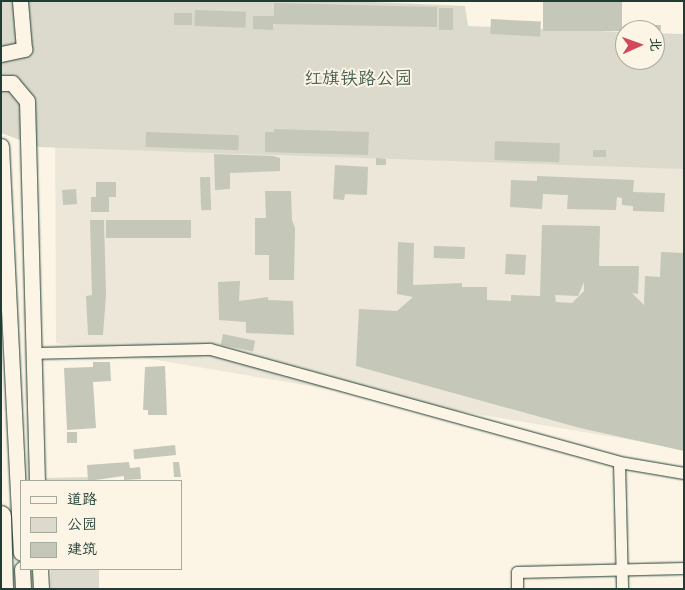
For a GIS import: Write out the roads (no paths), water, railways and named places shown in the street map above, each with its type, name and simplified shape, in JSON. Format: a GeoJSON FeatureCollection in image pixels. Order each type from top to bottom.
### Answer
{"type":"FeatureCollection","features":[{"type":"Feature","properties":{"kind":"highway"},"geometry":{"type":"LineString","coordinates":[[1,516],[3,589]]}},
{"type":"Feature","properties":{"kind":"street"},"geometry":{"type":"LineString","coordinates":[[4,54],[24,49],[20,1]]}},
{"type":"Feature","properties":{"kind":"street"},"geometry":{"type":"LineString","coordinates":[[6,83],[28,101],[37,480]]}},
{"type":"Feature","properties":{"kind":"street"},"geometry":{"type":"LineString","coordinates":[[1,146],[20,533]]}},
{"type":"Feature","properties":{"kind":"street"},"geometry":{"type":"LineString","coordinates":[[33,353],[210,349],[619,462],[684,473]]}},
{"type":"Feature","properties":{"kind":"street"},"geometry":{"type":"LineString","coordinates":[[619,462],[622,589]]}},
{"type":"Feature","properties":{"kind":"street"},"geometry":{"type":"LineString","coordinates":[[517,589],[517,572],[684,568]]}},
{"type":"Feature","properties":{"kind":"street"},"geometry":{"type":"LineString","coordinates":[[22,570],[23,589]]}},
{"type":"Feature","properties":{"kind":"street"},"geometry":{"type":"LineString","coordinates":[[40,570],[41,589]]}},
{"type":"Feature","properties":{"kind":"park label","name":"红旗铁路公园"},"geometry":{"type":"Point","coordinates":[358,80]}}]}
